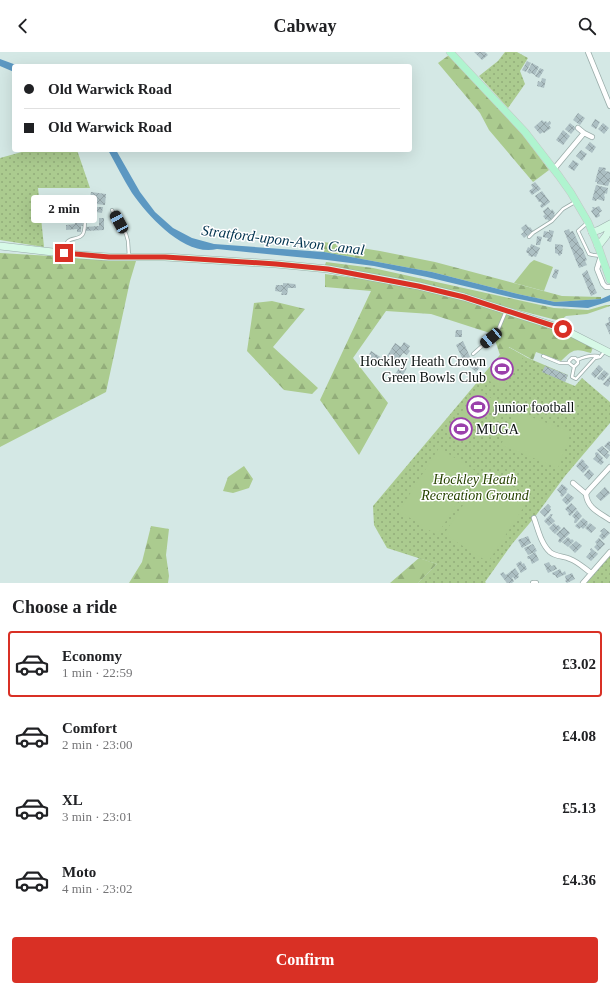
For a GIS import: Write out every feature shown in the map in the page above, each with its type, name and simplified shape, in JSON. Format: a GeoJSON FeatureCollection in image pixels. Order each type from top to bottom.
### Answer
{"type":"FeatureCollection","features":[{"type":"Feature","properties":{"kind":"main road"},"geometry":{"type":"LineString","coordinates":[[450,52],[525,132],[571,193],[588,222],[610,280]]}},
{"type":"Feature","properties":{"kind":"main road"},"geometry":{"type":"LineString","coordinates":[[592,232],[610,224]]}},
{"type":"Feature","properties":{"kind":"main road"},"geometry":{"type":"LineString","coordinates":[[598,246],[608,237],[610,228]]}},
{"type":"Feature","properties":{"kind":"main road"},"geometry":{"type":"LineString","coordinates":[[0,246],[109,257],[165,257],[328,269],[418,286],[464,297],[563,329],[608,352]]}},
{"type":"Feature","properties":{"kind":"street"},"geometry":{"type":"LineString","coordinates":[[588,52],[610,106]]}},
{"type":"Feature","properties":{"kind":"street"},"geometry":{"type":"LineString","coordinates":[[578,128],[592,138]]}},
{"type":"Feature","properties":{"kind":"street"},"geometry":{"type":"LineString","coordinates":[[554,169],[584,133]]}},
{"type":"Feature","properties":{"kind":"street"},"geometry":{"type":"LineString","coordinates":[[601,256],[597,269],[603,284],[606,287],[610,287]]}},
{"type":"Feature","properties":{"kind":"street"},"geometry":{"type":"LineString","coordinates":[[586,494],[610,467]]}},
{"type":"Feature","properties":{"kind":"street"},"geometry":{"type":"LineString","coordinates":[[573,483],[586,494],[586,498],[594,510],[610,520]]}},
{"type":"Feature","properties":{"kind":"street"},"geometry":{"type":"LineString","coordinates":[[534,518],[546,548],[556,555],[578,562],[591,573]]}},
{"type":"Feature","properties":{"kind":"street"},"geometry":{"type":"LineString","coordinates":[[583,583],[610,552]]}},
{"type":"Feature","properties":{"kind":"lane"},"geometry":{"type":"LineString","coordinates":[[529,237],[552,222],[563,209],[576,202]]}},
{"type":"Feature","properties":{"kind":"lane"},"geometry":{"type":"LineString","coordinates":[[64,253],[67,242],[70,239],[80,236],[84,232],[85,204]]}},
{"type":"Feature","properties":{"kind":"lane"},"geometry":{"type":"LineString","coordinates":[[112,210],[126,234],[129,257]]}},
{"type":"Feature","properties":{"kind":"lane"},"geometry":{"type":"LineString","coordinates":[[588,222],[578,231],[590,254],[593,256],[601,256]]}},
{"type":"Feature","properties":{"kind":"lane"},"geometry":{"type":"LineString","coordinates":[[473,354],[498,330],[506,311]]}},
{"type":"Feature","properties":{"kind":"lane"},"geometry":{"type":"LineString","coordinates":[[577,360],[578,363],[574,367],[572,377],[576,379],[595,358],[608,352]]}},
{"type":"Feature","properties":{"kind":"lane"},"geometry":{"type":"LineString","coordinates":[[543,356],[560,363],[569,363],[574,367]]}},
{"type":"Feature","properties":{"kind":"lane"},"geometry":{"type":"LineString","coordinates":[[569,363],[572,358],[577,360],[588,356],[600,357]]}},
{"type":"Feature","properties":{"kind":"green space"},"geometry":{"type":"Polygon","coordinates":[[[505,52],[517,52],[528,58],[520,71],[525,84],[508,108],[479,76],[498,61],[505,52]]]}},
{"type":"Feature","properties":{"kind":"green space"},"geometry":{"type":"Polygon","coordinates":[[[449,55],[520,131],[549,170],[533,182],[489,130],[480,113],[438,63],[449,55]]]}},
{"type":"Feature","properties":{"kind":"green space"},"geometry":{"type":"Polygon","coordinates":[[[22,152],[78,152],[90,188],[38,188],[44,247],[0,240],[0,158],[22,152]]]}},
{"type":"Feature","properties":{"kind":"green space"},"geometry":{"type":"Polygon","coordinates":[[[324,242],[435,262],[562,296],[601,297],[601,299],[555,302],[432,272],[324,252],[324,242]]]}},
{"type":"Feature","properties":{"kind":"green space"},"geometry":{"type":"Polygon","coordinates":[[[0,253],[136,261],[130,281],[106,392],[0,447],[0,253]]]}},
{"type":"Feature","properties":{"kind":"green space"},"geometry":{"type":"Polygon","coordinates":[[[534,260],[553,267],[544,291],[514,283],[534,260]]]}},
{"type":"Feature","properties":{"kind":"green space"},"geometry":{"type":"Polygon","coordinates":[[[326,262],[373,268],[554,308],[588,310],[606,305],[610,306],[587,314],[566,316],[560,321],[495,304],[325,265],[326,262]]]}},
{"type":"Feature","properties":{"kind":"green space"},"geometry":{"type":"Polygon","coordinates":[[[325,274],[384,282],[464,298],[548,326],[593,347],[591,353],[581,350],[574,351],[568,354],[561,361],[536,352],[533,360],[509,347],[500,355],[493,334],[431,314],[386,311],[353,358],[388,403],[359,455],[320,400],[371,291],[325,287],[325,274]]]}},
{"type":"Feature","properties":{"kind":"green space"},"geometry":{"type":"Polygon","coordinates":[[[272,301],[305,309],[273,347],[318,388],[312,394],[284,390],[247,351],[254,303],[272,301]]]}},
{"type":"Feature","properties":{"kind":"green space","name":"Hockley Heath Recreation Ground"},"geometry":{"type":"Polygon","coordinates":[[[508,347],[528,358],[568,375],[565,382],[575,386],[582,378],[610,402],[610,423],[565,476],[534,518],[512,544],[485,582],[486,583],[418,583],[437,564],[387,548],[374,525],[373,506],[508,347]]]}},
{"type":"Feature","properties":{"kind":"green space"},"geometry":{"type":"Polygon","coordinates":[[[508,347],[524,356],[502,389],[482,376],[508,347]]]}},
{"type":"Feature","properties":{"kind":"green space","name":"junior football"},"geometry":{"type":"Polygon","coordinates":[[[478,389],[495,401],[478,425],[461,413],[478,389]]]}},
{"type":"Feature","properties":{"kind":"green space"},"geometry":{"type":"Polygon","coordinates":[[[515,411],[571,432],[558,468],[501,445],[515,411]]]}},
{"type":"Feature","properties":{"kind":"green space","name":"MUGA"},"geometry":{"type":"Polygon","coordinates":[[[457,419],[471,428],[464,439],[450,430],[457,419]]]}},
{"type":"Feature","properties":{"kind":"green space"},"geometry":{"type":"Polygon","coordinates":[[[439,448],[477,472],[437,535],[399,511],[439,448]]]}},
{"type":"Feature","properties":{"kind":"green space"},"geometry":{"type":"Polygon","coordinates":[[[244,466],[253,479],[249,488],[233,493],[223,491],[228,477],[244,466]]]}},
{"type":"Feature","properties":{"kind":"green space"},"geometry":{"type":"Polygon","coordinates":[[[486,470],[529,499],[488,562],[444,534],[486,470]]]}},
{"type":"Feature","properties":{"kind":"green space"},"geometry":{"type":"Polygon","coordinates":[[[151,526],[169,529],[166,555],[169,576],[168,583],[129,583],[142,562],[151,526]]]}},
{"type":"Feature","properties":{"kind":"green space"},"geometry":{"type":"Polygon","coordinates":[[[610,556],[610,583],[586,583],[610,556]]]}},
{"type":"Feature","properties":{"kind":"green space"},"geometry":{"type":"Polygon","coordinates":[[[419,558],[437,564],[418,583],[390,583],[419,558]]]}},
{"type":"Feature","properties":{"kind":"water"},"geometry":{"type":"Polygon","coordinates":[[[0,59],[14,64],[12,64],[12,71],[0,66],[0,59]]]}},
{"type":"Feature","properties":{"kind":"water"},"geometry":{"type":"Polygon","coordinates":[[[109,152],[117,152],[140,192],[155,212],[173,228],[192,238],[214,244],[324,252],[432,272],[555,302],[601,299],[610,295],[610,301],[588,308],[554,306],[374,266],[217,249],[205,250],[193,247],[169,233],[139,203],[109,152]]]}},
{"type":"Feature","properties":{"kind":"building"},"geometry":{"type":"Polygon","coordinates":[[[474,52],[485,52],[488,55],[482,60],[474,52]]]}},
{"type":"Feature","properties":{"kind":"building"},"geometry":{"type":"Polygon","coordinates":[[[527,61],[531,63],[526,72],[522,70],[527,61]]]}},
{"type":"Feature","properties":{"kind":"building"},"geometry":{"type":"Polygon","coordinates":[[[532,63],[539,67],[535,75],[531,73],[533,68],[530,74],[527,72],[532,63]]]}},
{"type":"Feature","properties":{"kind":"building"},"geometry":{"type":"Polygon","coordinates":[[[540,68],[544,70],[539,78],[535,76],[540,68]]]}},
{"type":"Feature","properties":{"kind":"building"},"geometry":{"type":"Polygon","coordinates":[[[542,78],[546,79],[544,88],[537,86],[538,81],[541,82],[542,78]]]}},
{"type":"Feature","properties":{"kind":"building"},"geometry":{"type":"Polygon","coordinates":[[[578,113],[585,118],[580,125],[573,120],[578,113]]]}},
{"type":"Feature","properties":{"kind":"building"},"geometry":{"type":"Polygon","coordinates":[[[595,119],[600,122],[596,129],[591,126],[595,119]]]}},
{"type":"Feature","properties":{"kind":"building"},"geometry":{"type":"Polygon","coordinates":[[[542,120],[544,122],[546,121],[547,123],[550,121],[551,124],[549,125],[551,128],[540,134],[534,127],[542,120]]]}},
{"type":"Feature","properties":{"kind":"building"},"geometry":{"type":"Polygon","coordinates":[[[570,123],[576,128],[571,134],[565,129],[570,123]]]}},
{"type":"Feature","properties":{"kind":"building"},"geometry":{"type":"Polygon","coordinates":[[[603,123],[609,128],[604,134],[598,129],[603,123]]]}},
{"type":"Feature","properties":{"kind":"building"},"geometry":{"type":"Polygon","coordinates":[[[563,130],[570,136],[563,145],[556,140],[563,130]]]}},
{"type":"Feature","properties":{"kind":"building"},"geometry":{"type":"Polygon","coordinates":[[[590,142],[596,147],[592,153],[585,148],[590,142]]]}},
{"type":"Feature","properties":{"kind":"building"},"geometry":{"type":"Polygon","coordinates":[[[581,150],[587,154],[582,161],[576,156],[581,150]]]}},
{"type":"Feature","properties":{"kind":"building"},"geometry":{"type":"Polygon","coordinates":[[[573,160],[579,164],[574,171],[568,167],[573,160]]]}},
{"type":"Feature","properties":{"kind":"building"},"geometry":{"type":"Polygon","coordinates":[[[599,167],[606,168],[605,171],[610,172],[610,181],[608,186],[597,184],[597,182],[595,182],[599,167]]]}},
{"type":"Feature","properties":{"kind":"building"},"geometry":{"type":"Polygon","coordinates":[[[535,182],[541,189],[532,195],[529,191],[533,188],[531,185],[535,182]]]}},
{"type":"Feature","properties":{"kind":"building"},"geometry":{"type":"Polygon","coordinates":[[[596,185],[608,188],[607,194],[605,193],[604,196],[604,201],[597,199],[596,201],[592,200],[596,185]]]}},
{"type":"Feature","properties":{"kind":"building"},"geometry":{"type":"Polygon","coordinates":[[[542,191],[550,202],[542,208],[540,206],[542,203],[539,202],[535,196],[542,191]]]}},
{"type":"Feature","properties":{"kind":"building"},"geometry":{"type":"Polygon","coordinates":[[[91,192],[106,194],[105,205],[96,204],[96,207],[103,207],[102,213],[96,212],[95,217],[86,216],[91,192]]]}},
{"type":"Feature","properties":{"kind":"building"},"geometry":{"type":"Polygon","coordinates":[[[81,203],[83,226],[81,226],[81,232],[77,232],[77,229],[66,230],[66,225],[75,224],[74,220],[78,220],[76,204],[81,203]]]}},
{"type":"Feature","properties":{"kind":"building"},"geometry":{"type":"Polygon","coordinates":[[[599,206],[602,211],[599,213],[600,216],[596,218],[591,211],[593,209],[592,207],[595,208],[599,206]]]}},
{"type":"Feature","properties":{"kind":"building"},"geometry":{"type":"Polygon","coordinates":[[[548,207],[555,213],[555,216],[549,221],[543,216],[545,215],[543,211],[548,207]]]}},
{"type":"Feature","properties":{"kind":"building"},"geometry":{"type":"Polygon","coordinates":[[[99,218],[104,218],[104,230],[85,231],[85,227],[99,226],[99,218]]]}},
{"type":"Feature","properties":{"kind":"building"},"geometry":{"type":"Polygon","coordinates":[[[526,224],[533,231],[524,238],[521,234],[524,232],[521,228],[526,224]]]}},
{"type":"Feature","properties":{"kind":"building"},"geometry":{"type":"Polygon","coordinates":[[[569,229],[570,232],[573,231],[587,260],[585,261],[587,265],[579,268],[564,231],[569,229]]]}},
{"type":"Feature","properties":{"kind":"building"},"geometry":{"type":"Polygon","coordinates":[[[549,230],[554,231],[551,242],[547,241],[548,238],[543,237],[544,231],[549,232],[549,230]]]}},
{"type":"Feature","properties":{"kind":"building"},"geometry":{"type":"Polygon","coordinates":[[[537,236],[542,237],[540,245],[536,245],[537,236]]]}},
{"type":"Feature","properties":{"kind":"building"},"geometry":{"type":"Polygon","coordinates":[[[531,244],[540,248],[536,257],[528,255],[529,254],[526,252],[528,247],[530,248],[531,244]]]}},
{"type":"Feature","properties":{"kind":"building"},"geometry":{"type":"Polygon","coordinates":[[[555,244],[563,245],[562,254],[560,256],[555,253],[555,244]]]}},
{"type":"Feature","properties":{"kind":"building"},"geometry":{"type":"Polygon","coordinates":[[[555,269],[559,270],[556,279],[552,277],[555,269]]]}},
{"type":"Feature","properties":{"kind":"building"},"geometry":{"type":"Polygon","coordinates":[[[587,270],[597,293],[591,296],[582,274],[587,270]]]}},
{"type":"Feature","properties":{"kind":"building"},"geometry":{"type":"Polygon","coordinates":[[[283,283],[295,284],[296,288],[288,288],[287,295],[281,295],[282,292],[275,291],[276,285],[283,285],[283,283]]]}},
{"type":"Feature","properties":{"kind":"building"},"geometry":{"type":"Polygon","coordinates":[[[610,317],[610,335],[605,324],[609,322],[608,318],[610,317]]]}},
{"type":"Feature","properties":{"kind":"building"},"geometry":{"type":"Polygon","coordinates":[[[456,330],[462,330],[462,337],[455,337],[456,330]]]}},
{"type":"Feature","properties":{"kind":"building"},"geometry":{"type":"Polygon","coordinates":[[[463,341],[471,359],[464,362],[456,345],[463,341]]]}},
{"type":"Feature","properties":{"kind":"building"},"geometry":{"type":"Polygon","coordinates":[[[404,342],[410,346],[408,349],[410,351],[407,355],[403,353],[397,362],[387,356],[395,343],[401,347],[404,342]]]}},
{"type":"Feature","properties":{"kind":"building"},"geometry":{"type":"Polygon","coordinates":[[[371,351],[382,358],[379,363],[368,356],[371,351]]]}},
{"type":"Feature","properties":{"kind":"building"},"geometry":{"type":"Polygon","coordinates":[[[474,362],[480,367],[476,372],[470,367],[474,362]]]}},
{"type":"Feature","properties":{"kind":"building"},"geometry":{"type":"Polygon","coordinates":[[[401,365],[407,368],[400,380],[394,376],[401,365]]]}},
{"type":"Feature","properties":{"kind":"building"},"geometry":{"type":"Polygon","coordinates":[[[599,365],[603,369],[595,378],[591,374],[599,365]]]}},
{"type":"Feature","properties":{"kind":"building"},"geometry":{"type":"Polygon","coordinates":[[[545,366],[568,375],[565,382],[542,372],[545,366]]]}},
{"type":"Feature","properties":{"kind":"building"},"geometry":{"type":"Polygon","coordinates":[[[604,370],[609,374],[603,381],[600,379],[599,380],[597,378],[604,370]]]}},
{"type":"Feature","properties":{"kind":"building"},"geometry":{"type":"Polygon","coordinates":[[[610,376],[610,384],[608,387],[603,384],[610,376]]]}},
{"type":"Feature","properties":{"kind":"building"},"geometry":{"type":"Polygon","coordinates":[[[609,441],[610,442],[610,451],[604,446],[609,441]]]}},
{"type":"Feature","properties":{"kind":"building"},"geometry":{"type":"Polygon","coordinates":[[[602,446],[609,452],[607,453],[610,455],[607,459],[597,450],[602,446]]]}},
{"type":"Feature","properties":{"kind":"building"},"geometry":{"type":"Polygon","coordinates":[[[597,452],[603,458],[602,460],[604,462],[601,465],[593,459],[596,456],[595,453],[597,452]]]}},
{"type":"Feature","properties":{"kind":"building"},"geometry":{"type":"Polygon","coordinates":[[[582,459],[589,467],[583,473],[576,466],[582,459]]]}},
{"type":"Feature","properties":{"kind":"building"},"geometry":{"type":"Polygon","coordinates":[[[589,469],[594,474],[589,480],[584,475],[589,469]]]}},
{"type":"Feature","properties":{"kind":"building"},"geometry":{"type":"Polygon","coordinates":[[[562,484],[568,489],[562,497],[557,490],[562,484]]]}},
{"type":"Feature","properties":{"kind":"building"},"geometry":{"type":"Polygon","coordinates":[[[605,487],[610,493],[601,501],[596,496],[605,487]]]}},
{"type":"Feature","properties":{"kind":"building"},"geometry":{"type":"Polygon","coordinates":[[[568,493],[574,498],[567,505],[562,500],[568,493]]]}},
{"type":"Feature","properties":{"kind":"building"},"geometry":{"type":"Polygon","coordinates":[[[571,503],[577,509],[570,516],[565,509],[571,503]]]}},
{"type":"Feature","properties":{"kind":"building"},"geometry":{"type":"Polygon","coordinates":[[[548,504],[551,507],[551,510],[545,517],[540,512],[548,504]]]}},
{"type":"Feature","properties":{"kind":"building"},"geometry":{"type":"Polygon","coordinates":[[[577,510],[582,516],[575,523],[575,519],[572,516],[577,510]]]}},
{"type":"Feature","properties":{"kind":"building"},"geometry":{"type":"Polygon","coordinates":[[[551,514],[553,514],[551,517],[555,521],[549,526],[544,521],[551,514]]]}},
{"type":"Feature","properties":{"kind":"building"},"geometry":{"type":"Polygon","coordinates":[[[583,518],[588,522],[588,524],[583,529],[581,527],[579,529],[575,526],[583,518]]]}},
{"type":"Feature","properties":{"kind":"building"},"geometry":{"type":"Polygon","coordinates":[[[554,523],[561,528],[555,534],[549,528],[554,523]]]}},
{"type":"Feature","properties":{"kind":"building"},"geometry":{"type":"Polygon","coordinates":[[[590,523],[596,528],[591,533],[585,528],[590,523]]]}},
{"type":"Feature","properties":{"kind":"building"},"geometry":{"type":"Polygon","coordinates":[[[564,527],[570,533],[560,543],[558,541],[560,538],[556,534],[564,527]]]}},
{"type":"Feature","properties":{"kind":"building"},"geometry":{"type":"Polygon","coordinates":[[[604,528],[610,533],[603,540],[599,536],[602,533],[600,531],[604,528]]]}},
{"type":"Feature","properties":{"kind":"building"},"geometry":{"type":"Polygon","coordinates":[[[528,536],[531,543],[522,548],[518,540],[528,536]]]}},
{"type":"Feature","properties":{"kind":"building"},"geometry":{"type":"Polygon","coordinates":[[[568,537],[574,541],[568,547],[562,542],[568,537]]]}},
{"type":"Feature","properties":{"kind":"building"},"geometry":{"type":"Polygon","coordinates":[[[599,538],[605,544],[598,551],[594,547],[597,544],[595,542],[599,538]]]}},
{"type":"Feature","properties":{"kind":"building"},"geometry":{"type":"Polygon","coordinates":[[[576,541],[582,546],[575,553],[569,547],[576,541]]]}},
{"type":"Feature","properties":{"kind":"building"},"geometry":{"type":"Polygon","coordinates":[[[533,544],[537,551],[528,555],[524,548],[533,544]]]}},
{"type":"Feature","properties":{"kind":"building"},"geometry":{"type":"Polygon","coordinates":[[[591,548],[598,554],[591,561],[586,557],[591,551],[591,548]]]}},
{"type":"Feature","properties":{"kind":"building"},"geometry":{"type":"Polygon","coordinates":[[[535,552],[539,560],[532,564],[530,559],[527,557],[535,552]]]}},
{"type":"Feature","properties":{"kind":"building"},"geometry":{"type":"Polygon","coordinates":[[[521,561],[527,569],[521,573],[516,564],[521,561]]]}},
{"type":"Feature","properties":{"kind":"building"},"geometry":{"type":"Polygon","coordinates":[[[549,562],[551,566],[555,565],[557,569],[548,573],[544,564],[549,562]]]}},
{"type":"Feature","properties":{"kind":"building"},"geometry":{"type":"Polygon","coordinates":[[[515,568],[519,574],[519,577],[515,580],[513,577],[512,578],[514,581],[512,583],[507,583],[500,574],[503,572],[506,575],[515,568]]]}},
{"type":"Feature","properties":{"kind":"building"},"geometry":{"type":"Polygon","coordinates":[[[560,569],[562,573],[565,571],[566,574],[557,578],[552,573],[560,569]]]}},
{"type":"Feature","properties":{"kind":"building"},"geometry":{"type":"Polygon","coordinates":[[[572,573],[575,579],[567,583],[565,581],[565,576],[572,573]]]}},
{"type":"Feature","properties":{"kind":"place","name":"Hockley Heath Crown Green Bowls Club"},"geometry":{"type":"Point","coordinates":[502,369]}},
{"type":"Feature","properties":{"kind":"place","name":"junior football"},"geometry":{"type":"Point","coordinates":[478,407]}},
{"type":"Feature","properties":{"kind":"place","name":"MUGA"},"geometry":{"type":"Point","coordinates":[461,429]}},
{"type":"Feature","properties":{"kind":"route"},"geometry":{"type":"LineString","coordinates":[[64,253],[109,257],[165,257],[328,269],[418,286],[464,297],[563,329]]}},
{"type":"Feature","properties":{"kind":"water label","name":"Stratford-upon-Avon Canal"},"geometry":{"type":"Point","coordinates":[283,240]}}]}
